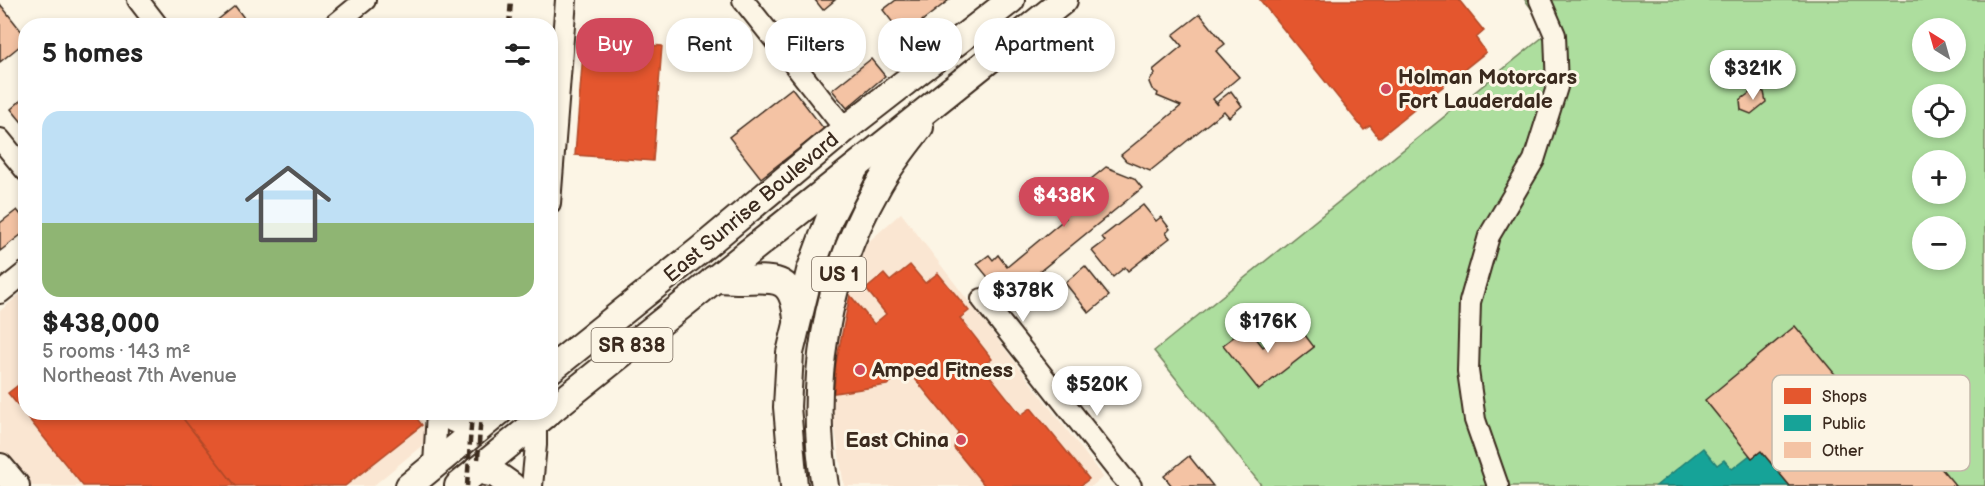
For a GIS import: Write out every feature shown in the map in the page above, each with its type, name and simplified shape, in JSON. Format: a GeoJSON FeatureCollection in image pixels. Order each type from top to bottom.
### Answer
{"type":"FeatureCollection","features":[{"type":"Feature","properties":{"kind":"main road"},"geometry":{"type":"LineString","coordinates":[[962,38],[1004,2]]}},
{"type":"Feature","properties":{"kind":"main road","name":"US 1"},"geometry":{"type":"LineString","coordinates":[[1041,18],[1054,7]]}},
{"type":"Feature","properties":{"kind":"main road","name":"East Sunrise Boulevard"},"geometry":{"type":"LineString","coordinates":[[558,364],[700,250],[845,129],[919,72]]}},
{"type":"Feature","properties":{"kind":"main road"},"geometry":{"type":"LineString","coordinates":[[858,164],[900,107],[930,72]]}},
{"type":"Feature","properties":{"kind":"main road","name":"US 1"},"geometry":{"type":"LineString","coordinates":[[825,486],[819,436],[818,393],[829,310],[840,270],[856,229],[876,190],[897,157],[949,92],[974,72]]}},
{"type":"Feature","properties":{"kind":"main road","name":"East Sunrise Boulevard"},"geometry":{"type":"LineString","coordinates":[[558,403],[949,92]]}},
{"type":"Feature","properties":{"kind":"main road","name":"US 1"},"geometry":{"type":"LineString","coordinates":[[794,486],[788,434],[790,353],[818,247],[830,217],[858,164]]}},
{"type":"Feature","properties":{"kind":"main road"},"geometry":{"type":"LineString","coordinates":[[714,279],[759,278],[779,281],[787,285],[792,293],[797,320]]}},
{"type":"Feature","properties":{"kind":"main road"},"geometry":{"type":"LineString","coordinates":[[409,486],[432,475],[490,420]]}},
{"type":"Feature","properties":{"kind":"main road","name":"East Sunrise Boulevard"},"geometry":{"type":"LineString","coordinates":[[467,478],[537,420]]}},
{"type":"Feature","properties":{"kind":"main road"},"geometry":{"type":"LineString","coordinates":[[0,467],[16,486]]}},
{"type":"Feature","properties":{"kind":"main road"},"geometry":{"type":"LineString","coordinates":[[467,478],[495,474],[512,486]]}},
{"type":"Feature","properties":{"kind":"street"},"geometry":{"type":"LineString","coordinates":[[138,0],[153,18]]}},
{"type":"Feature","properties":{"kind":"street"},"geometry":{"type":"LineString","coordinates":[[343,18],[365,0]]}},
{"type":"Feature","properties":{"kind":"street"},"geometry":{"type":"LineString","coordinates":[[558,102],[566,0]]}},
{"type":"Feature","properties":{"kind":"street"},"geometry":{"type":"LineString","coordinates":[[743,0],[845,129]]}},
{"type":"Feature","properties":{"kind":"street"},"geometry":{"type":"LineString","coordinates":[[1498,486],[1475,420],[1468,371],[1470,302],[1489,236],[1534,160],[1557,87],[1555,35],[1540,0]]}},
{"type":"Feature","properties":{"kind":"street"},"geometry":{"type":"LineString","coordinates":[[0,139],[18,161]]}},
{"type":"Feature","properties":{"kind":"street"},"geometry":{"type":"LineString","coordinates":[[0,293],[18,278]]}},
{"type":"Feature","properties":{"kind":"street"},"geometry":{"type":"LineString","coordinates":[[982,299],[1120,482]]}},
{"type":"Feature","properties":{"kind":"street"},"geometry":{"type":"LineString","coordinates":[[432,475],[436,420]]}},
{"type":"Feature","properties":{"kind":"street"},"geometry":{"type":"LineString","coordinates":[[532,486],[536,445],[542,420]]}},
{"type":"Feature","properties":{"kind":"shaded area"},"geometry":{"type":"Polygon","coordinates":[[[901,213],[1103,477],[1092,486],[844,486],[830,398],[844,305],[866,244],[901,213]]]}},
{"type":"Feature","properties":{"kind":"shaded area"},"geometry":{"type":"Polygon","coordinates":[[[18,296],[18,420],[423,420],[425,443],[373,486],[0,486],[0,311],[18,296]]]}},
{"type":"Feature","properties":{"kind":"green space"},"geometry":{"type":"Polygon","coordinates":[[[1525,0],[1985,0],[1985,486],[1262,486],[1154,351],[1549,32],[1525,0]]]}},
{"type":"Feature","properties":{"kind":"building: Shops","name":"Holman Motorcars Fort Lauderdale"},"geometry":{"type":"Polygon","coordinates":[[[1260,0],[1459,0],[1484,31],[1476,38],[1486,52],[1379,138],[1370,126],[1364,130],[1260,0]]]}},
{"type":"Feature","properties":{"kind":"building: Shops"},"geometry":{"type":"Polygon","coordinates":[[[654,45],[662,46],[653,161],[575,155],[581,72],[654,72],[654,45]]]}},
{"type":"Feature","properties":{"kind":"building: Shops"},"geometry":{"type":"Polygon","coordinates":[[[910,265],[925,283],[938,273],[969,311],[960,318],[992,359],[982,366],[1021,415],[1031,408],[1089,479],[1080,486],[985,486],[954,448],[958,432],[907,369],[887,385],[834,393],[836,363],[850,295],[874,324],[886,314],[866,289],[884,274],[890,281],[910,265]]]}},
{"type":"Feature","properties":{"kind":"building: Shops"},"geometry":{"type":"Polygon","coordinates":[[[18,385],[18,405],[8,393],[18,385]]]}},
{"type":"Feature","properties":{"kind":"building: Shops"},"geometry":{"type":"Polygon","coordinates":[[[30,420],[184,420],[236,486],[83,486],[30,420]]]}},
{"type":"Feature","properties":{"kind":"building: Shops"},"geometry":{"type":"Polygon","coordinates":[[[184,420],[418,420],[422,425],[345,486],[236,486],[184,420]]]}},
{"type":"Feature","properties":{"kind":"building: Public"},"geometry":{"type":"Polygon","coordinates":[[[1703,448],[1717,465],[1724,460],[1732,469],[1750,455],[1752,458],[1761,451],[1772,464],[1772,471],[1778,471],[1790,486],[1656,486],[1703,448]]]}},
{"type":"Feature","properties":{"kind":"building: Other"},"geometry":{"type":"Polygon","coordinates":[[[815,0],[835,0],[823,10],[815,0]]]}},
{"type":"Feature","properties":{"kind":"building: Other"},"geometry":{"type":"Polygon","coordinates":[[[896,0],[949,0],[926,18],[889,18],[883,10],[896,0]]]}},
{"type":"Feature","properties":{"kind":"building: Other"},"geometry":{"type":"Polygon","coordinates":[[[0,4],[18,27],[18,47],[0,62],[0,4]]]}},
{"type":"Feature","properties":{"kind":"building: Other"},"geometry":{"type":"Polygon","coordinates":[[[235,6],[244,18],[220,18],[235,6]]]}},
{"type":"Feature","properties":{"kind":"building: Other"},"geometry":{"type":"Polygon","coordinates":[[[1200,14],[1225,44],[1216,51],[1239,77],[1213,99],[1218,105],[1217,102],[1231,91],[1242,106],[1229,117],[1224,111],[1150,171],[1126,161],[1121,155],[1181,106],[1157,96],[1158,93],[1152,89],[1149,82],[1155,73],[1153,70],[1182,46],[1173,35],[1200,14]]]}},
{"type":"Feature","properties":{"kind":"building: Other"},"geometry":{"type":"Polygon","coordinates":[[[871,59],[878,68],[878,72],[882,72],[885,76],[847,108],[832,90],[855,72],[866,72],[866,63],[871,59]]]}},
{"type":"Feature","properties":{"kind":"building: Other"},"geometry":{"type":"Polygon","coordinates":[[[792,88],[824,129],[761,178],[729,137],[792,88]]]}},
{"type":"Feature","properties":{"kind":"building: Other"},"geometry":{"type":"Polygon","coordinates":[[[1755,89],[1764,92],[1766,102],[1751,114],[1741,110],[1740,100],[1755,89]]]}},
{"type":"Feature","properties":{"kind":"building: Other"},"geometry":{"type":"Polygon","coordinates":[[[18,103],[18,118],[11,109],[18,103]]]}},
{"type":"Feature","properties":{"kind":"building: Other"},"geometry":{"type":"Polygon","coordinates":[[[1106,167],[1134,178],[1142,188],[1006,299],[977,264],[989,255],[993,260],[998,255],[1007,267],[1066,218],[1055,204],[1064,197],[1063,193],[1073,185],[1081,187],[1106,167]]]}},
{"type":"Feature","properties":{"kind":"building: Other"},"geometry":{"type":"Polygon","coordinates":[[[1143,205],[1156,221],[1161,217],[1170,229],[1166,233],[1170,238],[1128,271],[1125,267],[1113,277],[1092,251],[1105,241],[1102,237],[1143,205]]]}},
{"type":"Feature","properties":{"kind":"building: Other"},"geometry":{"type":"Polygon","coordinates":[[[18,211],[18,237],[0,251],[0,223],[18,211]]]}},
{"type":"Feature","properties":{"kind":"building: Other"},"geometry":{"type":"Polygon","coordinates":[[[1085,266],[1109,296],[1089,313],[1065,283],[1085,266]]]}},
{"type":"Feature","properties":{"kind":"building: Other"},"geometry":{"type":"Polygon","coordinates":[[[1295,322],[1314,347],[1259,390],[1223,345],[1247,327],[1263,347],[1295,322]]]}},
{"type":"Feature","properties":{"kind":"building: Other"},"geometry":{"type":"Polygon","coordinates":[[[1795,326],[1836,375],[1772,375],[1772,464],[1761,451],[1752,458],[1705,400],[1795,326]]]}},
{"type":"Feature","properties":{"kind":"building: Other"},"geometry":{"type":"Polygon","coordinates":[[[1189,456],[1213,486],[1172,486],[1164,476],[1189,456]]]}},
{"type":"Feature","properties":{"kind":"building: Other"},"geometry":{"type":"Polygon","coordinates":[[[1778,471],[1943,471],[1956,486],[1790,486],[1778,471]]]}},
{"type":"Feature","properties":{"kind":"railway"},"geometry":{"type":"LineString","coordinates":[[510,18],[511,0]]}},
{"type":"Feature","properties":{"kind":"railway"},"geometry":{"type":"LineString","coordinates":[[467,486],[471,420]]}},
{"type":"Feature","properties":{"kind":"railway"},"geometry":{"type":"LineString","coordinates":[[478,459],[480,420]]}},
{"type":"Feature","properties":{"kind":"place","name":"Holman Motorcars Fort Lauderdale"},"geometry":{"type":"Point","coordinates":[1386,89]}},
{"type":"Feature","properties":{"kind":"place","name":"Amped Fitness"},"geometry":{"type":"Point","coordinates":[860,370]}},
{"type":"Feature","properties":{"kind":"place","name":"East China"},"geometry":{"type":"Point","coordinates":[961,440]}}]}
